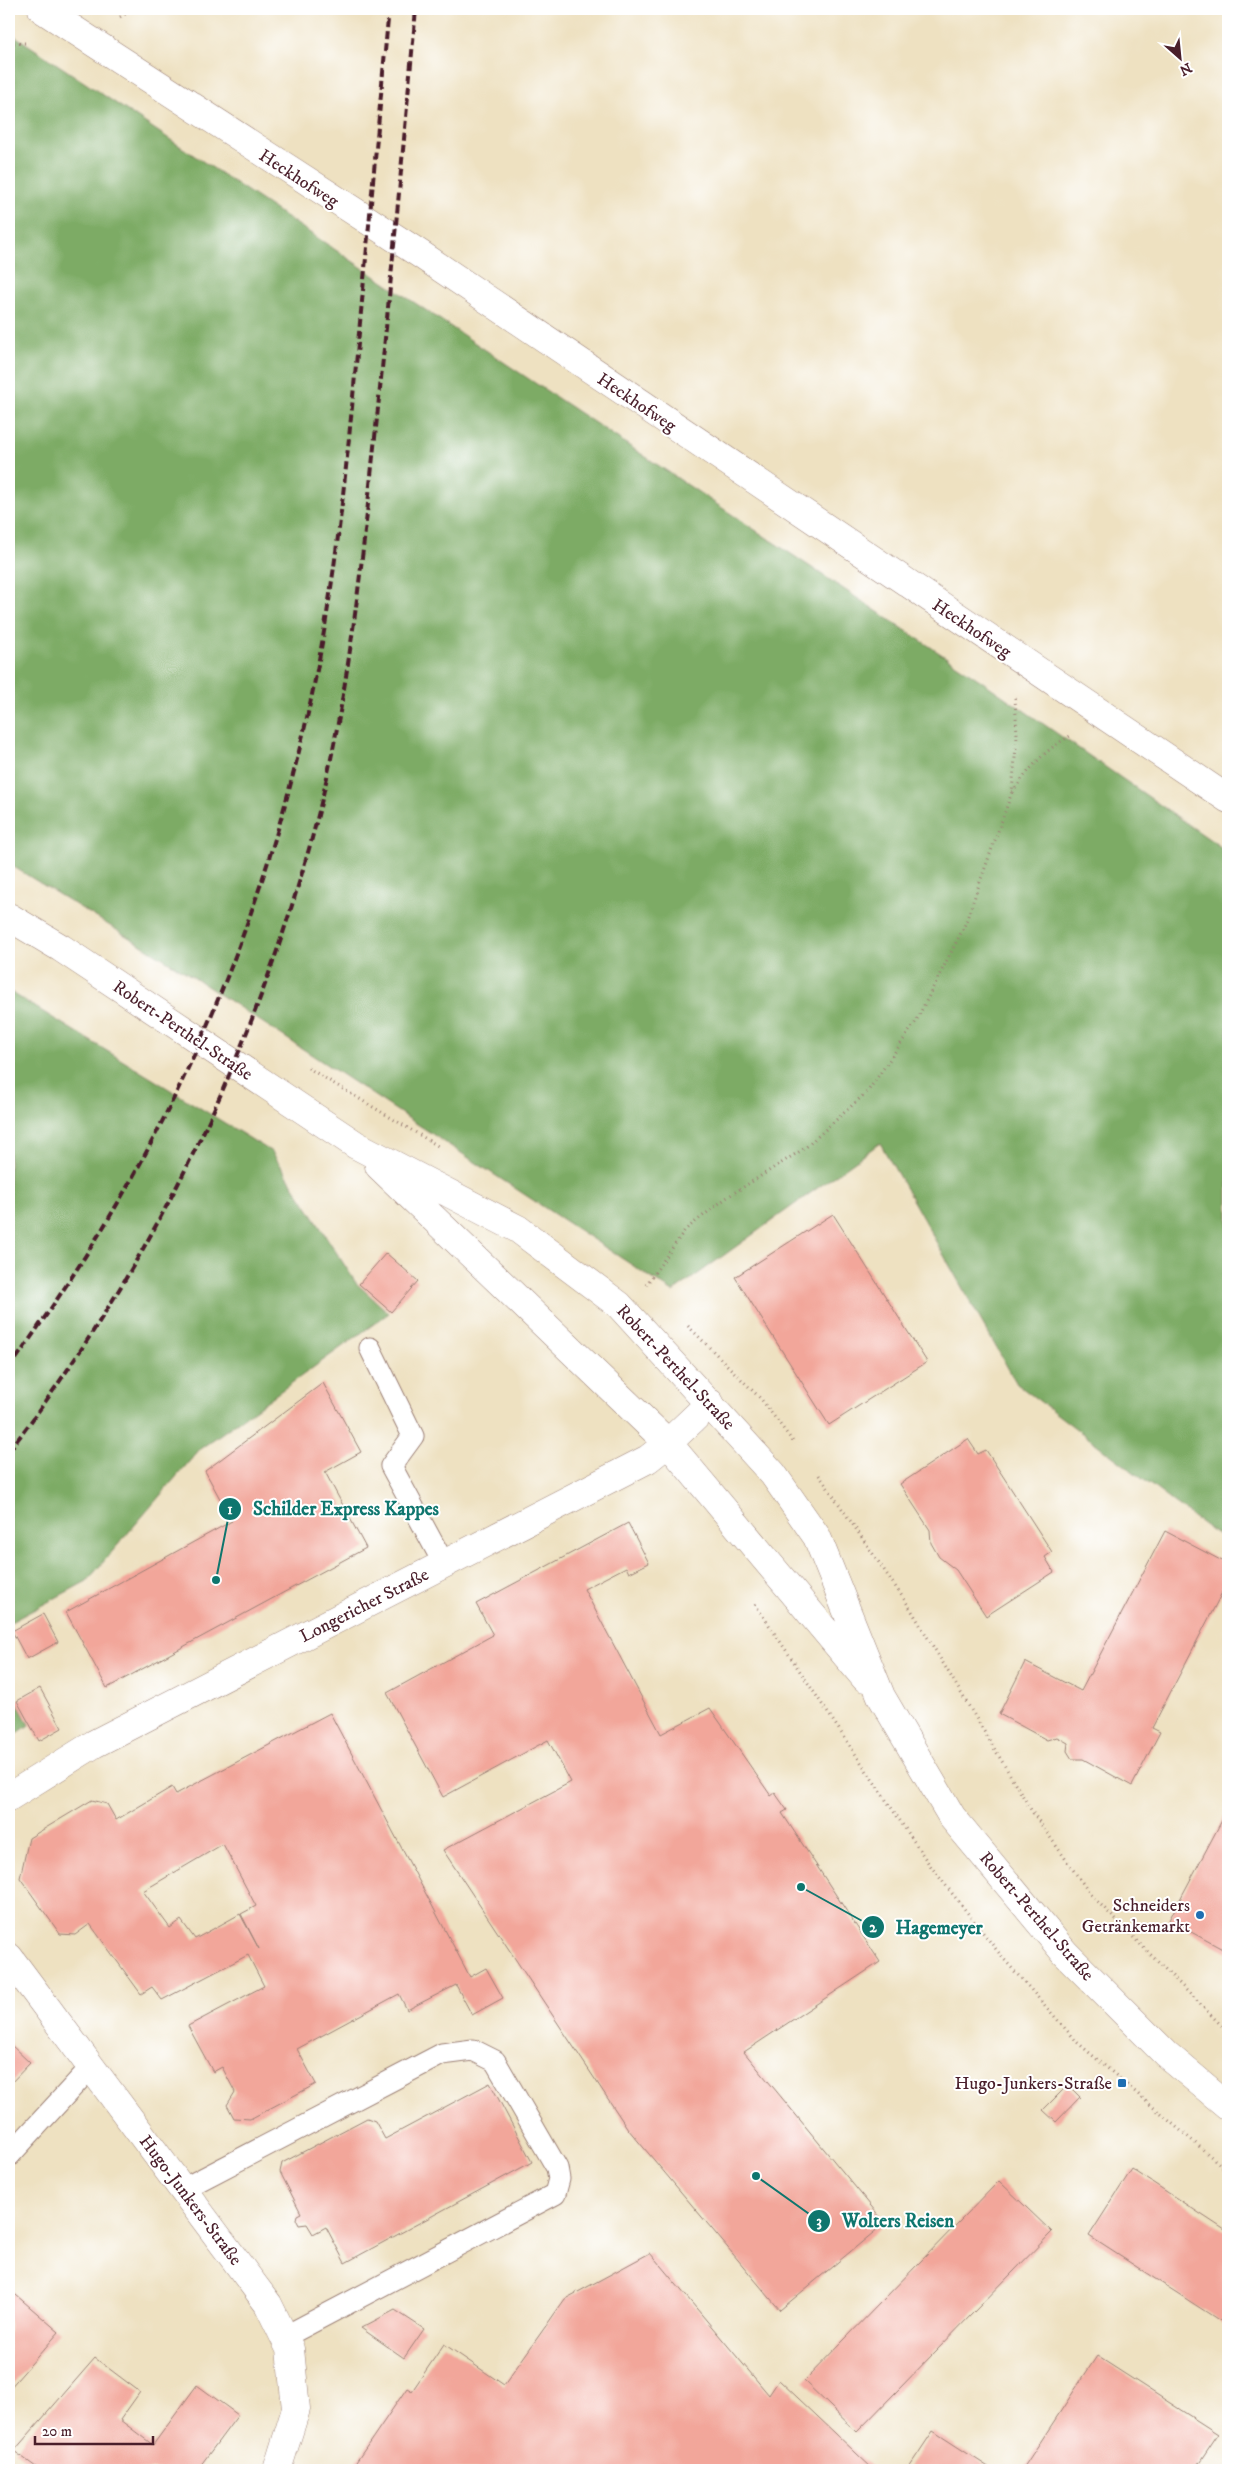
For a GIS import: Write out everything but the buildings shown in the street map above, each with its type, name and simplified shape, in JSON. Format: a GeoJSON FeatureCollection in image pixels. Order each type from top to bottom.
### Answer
{"type":"FeatureCollection","features":[{"type":"Feature","properties":{"kind":"street","name":"Heckhofweg"},"geometry":{"type":"LineString","coordinates":[[42,9],[420,254],[1228,799]]}},
{"type":"Feature","properties":{"kind":"street","name":"Robert-Perthel-Straße"},"geometry":{"type":"LineString","coordinates":[[9,917],[69,953],[356,1145],[518,1229],[619,1305],[774,1474],[817,1537],[881,1696],[952,1817],[1059,1946],[1166,2054],[1228,2106]]}},
{"type":"Feature","properties":{"kind":"street","name":"Robert-Perthel-Straße"},"geometry":{"type":"LineString","coordinates":[[356,1145],[668,1443],[881,1696]]}},
{"type":"Feature","properties":{"kind":"street","name":"Longericher Straße"},"geometry":{"type":"LineString","coordinates":[[9,1797],[94,1744],[648,1459],[668,1443],[710,1403]]}},
{"type":"Feature","properties":{"kind":"street","name":"Hugo-Junkers-Straße"},"geometry":{"type":"LineString","coordinates":[[9,1957],[268,2304],[290,2349],[296,2409],[277,2470]]}},
{"type":"Feature","properties":{"kind":"lane"},"geometry":{"type":"LineString","coordinates":[[370,1348],[413,1436],[391,1466],[444,1564]]}},
{"type":"Feature","properties":{"kind":"lane"},"geometry":{"type":"LineString","coordinates":[[183,2189],[442,2054],[473,2050],[495,2061],[556,2168],[559,2179],[555,2194],[284,2337]]}},
{"type":"Feature","properties":{"kind":"lane"},"geometry":{"type":"LineString","coordinates":[[9,2156],[91,2067]]}},
{"type":"Feature","properties":{"kind":"path"},"geometry":{"type":"LineString","coordinates":[[645,1287],[685,1230],[726,1198],[805,1148],[868,1091],[915,1023],[964,927],[1012,792],[1017,735],[1012,654]]}},
{"type":"Feature","properties":{"kind":"path"},"geometry":{"type":"LineString","coordinates":[[1012,792],[1035,762],[1053,745],[1107,717]]}},
{"type":"Feature","properties":{"kind":"path"},"geometry":{"type":"LineString","coordinates":[[304,1066],[446,1151]]}},
{"type":"Feature","properties":{"kind":"path"},"geometry":{"type":"LineString","coordinates":[[637,1281],[652,1293]]}},
{"type":"Feature","properties":{"kind":"path"},"geometry":{"type":"LineString","coordinates":[[681,1319],[761,1399],[796,1445]]}},
{"type":"Feature","properties":{"kind":"path"},"geometry":{"type":"LineString","coordinates":[[813,1467],[835,1496],[910,1608],[1033,1813],[1091,1894],[1228,2032]]}},
{"type":"Feature","properties":{"kind":"path"},"geometry":{"type":"LineString","coordinates":[[752,1600],[929,1864],[1003,1958],[1078,2042],[1228,2171]]}},
{"type":"Feature","properties":{"kind":"green space"},"geometry":{"type":"Polygon","coordinates":[[[9,32],[980,680],[1228,852],[1228,1541],[1213,1532],[1017,1384],[880,1143],[673,1292],[187,973],[9,864],[9,32]]]}},
{"type":"Feature","properties":{"kind":"green space"},"geometry":{"type":"Polygon","coordinates":[[[9,991],[272,1152],[356,1283],[389,1313],[200,1449],[87,1581],[9,1623],[9,991]]]}},
{"type":"Feature","properties":{"kind":"green space"},"geometry":{"type":"Polygon","coordinates":[[[9,1687],[29,1725],[9,1739],[9,1687]]]}},
{"type":"Feature","properties":{"kind":"railway"},"geometry":{"type":"LineString","coordinates":[[9,1369],[111,1215],[171,1104],[223,986],[267,864],[286,801],[316,675],[336,555],[389,9]]}},
{"type":"Feature","properties":{"kind":"railway"},"geometry":{"type":"LineString","coordinates":[[9,1451],[58,1383],[104,1314],[146,1244],[184,1172],[219,1099],[250,1024],[279,946],[318,817],[339,718],[355,617],[378,409],[416,9]]}},
{"type":"Feature","properties":{"kind":"place","name":"Schilder Express Kappes"},"geometry":{"type":"Point","coordinates":[216,1580]}},
{"type":"Feature","properties":{"kind":"place","name":"Hagemeyer"},"geometry":{"type":"Point","coordinates":[801,1887]}},
{"type":"Feature","properties":{"kind":"place","name":"Schneiders Getränkemarkt"},"geometry":{"type":"Point","coordinates":[1200,1915]}},
{"type":"Feature","properties":{"kind":"place","name":"Hugo-Junkers-Straße"},"geometry":{"type":"Point","coordinates":[1122,2083]}},
{"type":"Feature","properties":{"kind":"place","name":"Wolters Reisen"},"geometry":{"type":"Point","coordinates":[756,2176]}}]}
